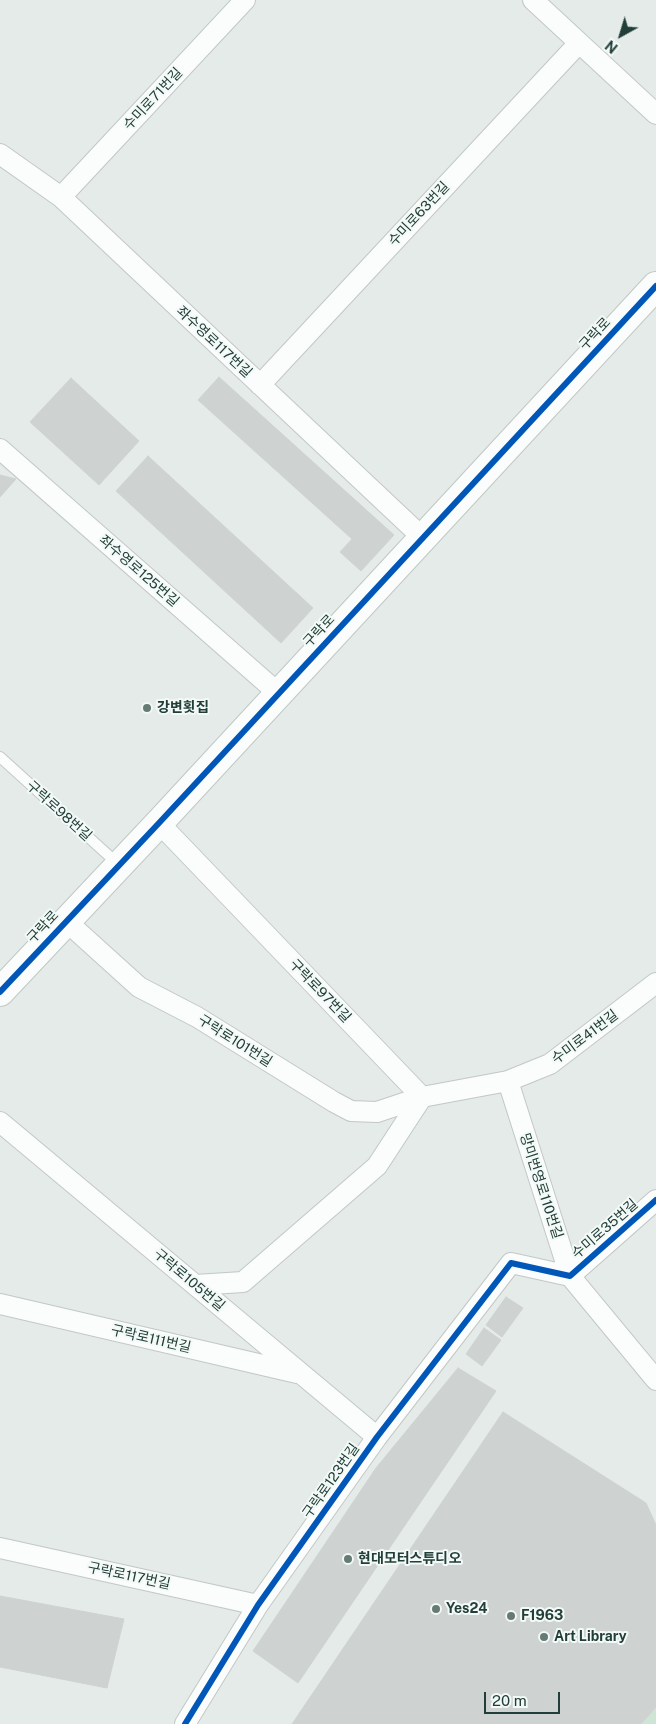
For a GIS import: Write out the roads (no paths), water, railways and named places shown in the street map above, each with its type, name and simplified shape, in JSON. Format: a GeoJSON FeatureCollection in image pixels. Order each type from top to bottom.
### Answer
{"type":"FeatureCollection","features":[{"type":"Feature","properties":{"kind":"street","name":"수미로71번길"},"geometry":{"type":"LineString","coordinates":[[61,197],[244,0]]}},
{"type":"Feature","properties":{"kind":"street"},"geometry":{"type":"LineString","coordinates":[[533,0],[656,114]]}},
{"type":"Feature","properties":{"kind":"street","name":"수미로63번길"},"geometry":{"type":"LineString","coordinates":[[260,385],[579,43]]}},
{"type":"Feature","properties":{"kind":"street","name":"좌수영로117번길"},"geometry":{"type":"LineString","coordinates":[[0,154],[61,197],[423,538]]}},
{"type":"Feature","properties":{"kind":"street","name":"구락로"},"geometry":{"type":"LineString","coordinates":[[0,992],[656,286]]}},
{"type":"Feature","properties":{"kind":"street","name":"좌수영로125번길"},"geometry":{"type":"LineString","coordinates":[[0,449],[278,693]]}},
{"type":"Feature","properties":{"kind":"street","name":"구락로97번길"},"geometry":{"type":"LineString","coordinates":[[159,823],[422,1097]]}},
{"type":"Feature","properties":{"kind":"street","name":"구락로101번길"},"geometry":{"type":"LineString","coordinates":[[66,922],[139,987],[197,1017],[350,1111],[377,1112],[422,1097]]}},
{"type":"Feature","properties":{"kind":"street","name":"수미로41번길"},"geometry":{"type":"LineString","coordinates":[[508,1081],[550,1064],[656,983]]}},
{"type":"Feature","properties":{"kind":"street"},"geometry":{"type":"LineString","coordinates":[[195,1285],[243,1282],[377,1166],[422,1097],[508,1081]]}},
{"type":"Feature","properties":{"kind":"street","name":"망미번영로110번길"},"geometry":{"type":"LineString","coordinates":[[508,1081],[570,1276],[656,1380]]}},
{"type":"Feature","properties":{"kind":"street","name":"구락로105번길"},"geometry":{"type":"LineString","coordinates":[[0,1122],[377,1437]]}},
{"type":"Feature","properties":{"kind":"street","name":"수미로35번길"},"geometry":{"type":"LineString","coordinates":[[570,1276],[656,1200]]}},
{"type":"Feature","properties":{"kind":"street","name":"구락로123번길"},"geometry":{"type":"LineString","coordinates":[[185,1724],[258,1605],[377,1437],[511,1263],[570,1276]]}},
{"type":"Feature","properties":{"kind":"street","name":"구락로111번길"},"geometry":{"type":"LineString","coordinates":[[0,1304],[302,1374]]}},
{"type":"Feature","properties":{"kind":"street","name":"구락로117번길"},"geometry":{"type":"LineString","coordinates":[[0,1548],[258,1605]]}},
{"type":"Feature","properties":{"kind":"lane","name":"구락로98번길"},"geometry":{"type":"LineString","coordinates":[[0,757],[119,865]]}},
{"type":"Feature","properties":{"kind":"place","name":"강변횟집"},"geometry":{"type":"Point","coordinates":[147,708]}},
{"type":"Feature","properties":{"kind":"place","name":"현대모터스튜디오"},"geometry":{"type":"Point","coordinates":[348,1559]}},
{"type":"Feature","properties":{"kind":"place","name":"Yes24"},"geometry":{"type":"Point","coordinates":[436,1609]}},
{"type":"Feature","properties":{"kind":"place","name":"F1963"},"geometry":{"type":"Point","coordinates":[511,1616]}},
{"type":"Feature","properties":{"kind":"place","name":"Art Library"},"geometry":{"type":"Point","coordinates":[544,1637]}}]}
